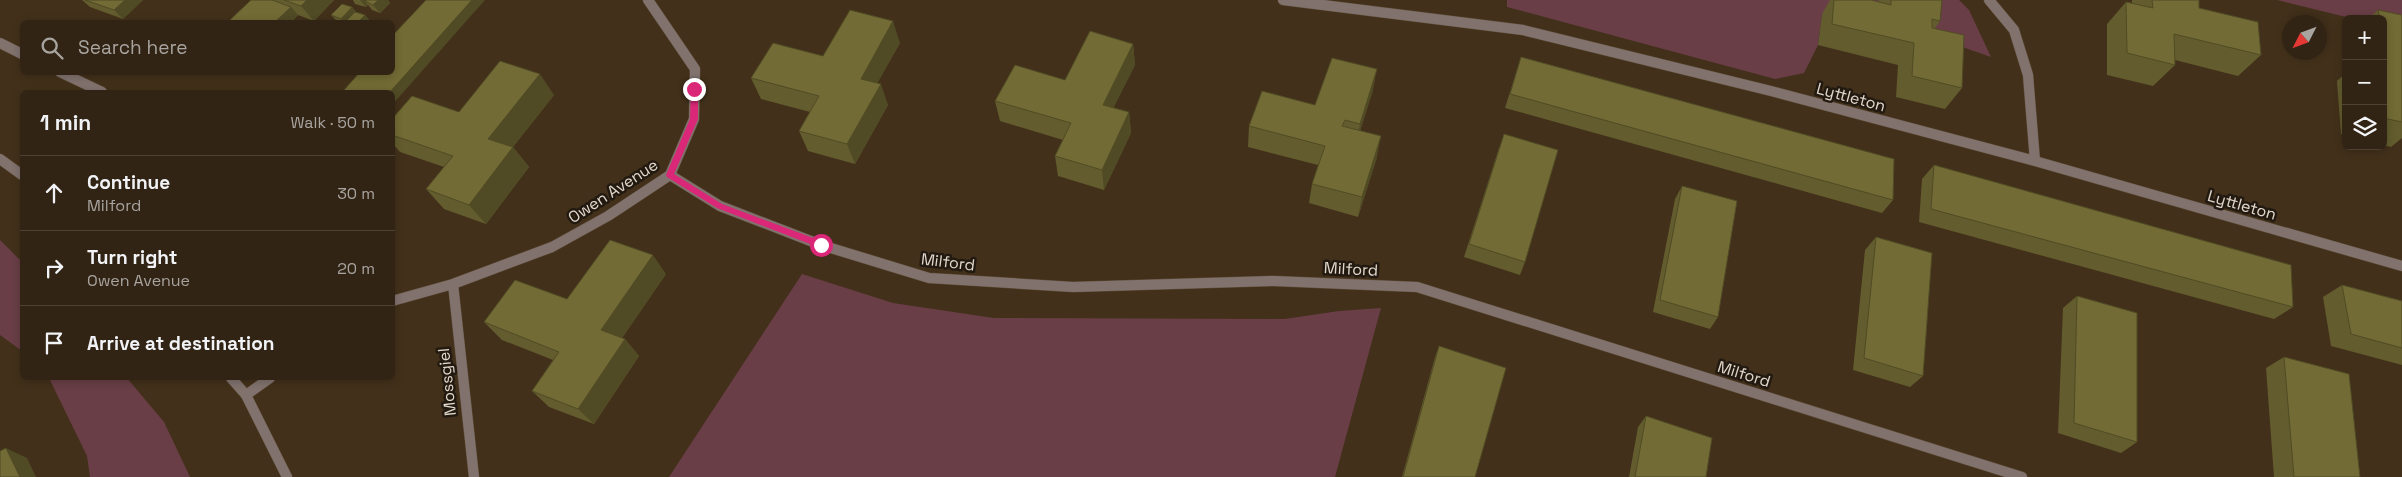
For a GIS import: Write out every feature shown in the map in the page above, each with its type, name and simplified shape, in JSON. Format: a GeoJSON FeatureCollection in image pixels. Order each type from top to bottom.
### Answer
{"type":"FeatureCollection","features":[{"type":"Feature","properties":{"kind":"street","name":"Owen Avenue"},"geometry":{"type":"LineString","coordinates":[[397,299],[453,284],[552,247],[608,216],[670,175],[694,119],[695,69],[648,0]]}},
{"type":"Feature","properties":{"kind":"street","name":"Lyttleton"},"geometry":{"type":"LineString","coordinates":[[1283,0],[1523,30],[1771,91],[2035,161],[2402,266]]}},
{"type":"Feature","properties":{"kind":"street"},"geometry":{"type":"LineString","coordinates":[[1989,0],[2014,30],[2028,75],[2035,161]]}},
{"type":"Feature","properties":{"kind":"street"},"geometry":{"type":"LineString","coordinates":[[0,43],[20,53]]}},
{"type":"Feature","properties":{"kind":"street"},"geometry":{"type":"LineString","coordinates":[[66,75],[98,90]]}},
{"type":"Feature","properties":{"kind":"street"},"geometry":{"type":"LineString","coordinates":[[0,159],[20,173]]}},
{"type":"Feature","properties":{"kind":"street","name":"Milford"},"geometry":{"type":"LineString","coordinates":[[670,175],[720,206],[821,245],[930,278],[1074,287],[1274,281],[1417,287],[2022,477]]}},
{"type":"Feature","properties":{"kind":"street","name":"Mossgiel"},"geometry":{"type":"LineString","coordinates":[[453,284],[474,477]]}},
{"type":"Feature","properties":{"kind":"street"},"geometry":{"type":"LineString","coordinates":[[233,380],[246,395],[287,477]]}},
{"type":"Feature","properties":{"kind":"street"},"geometry":{"type":"LineString","coordinates":[[246,395],[267,380]]}},
{"type":"Feature","properties":{"kind":"shaded area"},"geometry":{"type":"Polygon","coordinates":[[[1507,0],[1879,0],[1876,27],[1822,14],[1818,45],[1804,73],[1775,79],[1507,7],[1507,0]]]}},
{"type":"Feature","properties":{"kind":"shaded area"},"geometry":{"type":"Polygon","coordinates":[[[1927,0],[1959,0],[1969,10],[1991,57],[1925,34],[1927,0]]]}},
{"type":"Feature","properties":{"kind":"shaded area"},"geometry":{"type":"Polygon","coordinates":[[[2277,0],[2402,0],[2402,31],[2387,22],[2387,15],[2342,16],[2277,0]]]}},
{"type":"Feature","properties":{"kind":"shaded area"},"geometry":{"type":"Polygon","coordinates":[[[0,240],[20,260],[20,350],[0,335],[0,240]]]}},
{"type":"Feature","properties":{"kind":"shaded area"},"geometry":{"type":"Polygon","coordinates":[[[802,274],[893,303],[994,318],[1284,319],[1339,311],[1381,308],[1335,477],[669,477],[802,274]]]}},
{"type":"Feature","properties":{"kind":"shaded area"},"geometry":{"type":"Polygon","coordinates":[[[50,380],[129,380],[164,422],[190,477],[90,477],[87,456],[50,380]]]}},
{"type":"Feature","properties":{"kind":"building"},"geometry":{"type":"Polygon","coordinates":[[[85,0],[125,0],[114,10],[85,0]]]}},
{"type":"Feature","properties":{"kind":"building"},"geometry":{"type":"Polygon","coordinates":[[[251,0],[272,0],[291,7],[277,20],[230,20],[251,0]]]}},
{"type":"Feature","properties":{"kind":"building"},"geometry":{"type":"Polygon","coordinates":[[[284,0],[307,0],[301,6],[284,0]]]}},
{"type":"Feature","properties":{"kind":"building"},"geometry":{"type":"Polygon","coordinates":[[[378,0],[373,5],[365,1],[378,0]]]}},
{"type":"Feature","properties":{"kind":"building"},"geometry":{"type":"Polygon","coordinates":[[[426,0],[472,0],[392,90],[344,90],[357,75],[395,75],[395,33],[426,0]]]}},
{"type":"Feature","properties":{"kind":"building"},"geometry":{"type":"Polygon","coordinates":[[[1834,0],[1871,0],[1891,5],[1891,0],[1942,0],[1940,21],[1932,19],[1932,28],[1964,35],[1962,88],[1912,76],[1914,43],[1832,24],[1834,0]]]}},
{"type":"Feature","properties":{"kind":"building"},"geometry":{"type":"Polygon","coordinates":[[[2152,0],[2199,0],[2199,8],[2258,22],[2261,55],[2174,34],[2175,65],[2127,53],[2126,2],[2153,8],[2152,0]]]}},
{"type":"Feature","properties":{"kind":"building"},"geometry":{"type":"Polygon","coordinates":[[[342,4],[352,7],[341,19],[331,15],[342,4]]]}},
{"type":"Feature","properties":{"kind":"building"},"geometry":{"type":"Polygon","coordinates":[[[850,10],[893,21],[861,79],[881,84],[847,144],[799,131],[819,96],[751,78],[773,43],[823,56],[850,10]]]}},
{"type":"Feature","properties":{"kind":"building"},"geometry":{"type":"Polygon","coordinates":[[[2378,10],[2402,15],[2402,122],[2387,119],[2387,15],[2379,15],[2378,10]]]}},
{"type":"Feature","properties":{"kind":"building"},"geometry":{"type":"Polygon","coordinates":[[[355,12],[365,15],[360,20],[347,20],[355,12]]]}},
{"type":"Feature","properties":{"kind":"building"},"geometry":{"type":"Polygon","coordinates":[[[1090,31],[1133,44],[1103,105],[1129,112],[1102,170],[1055,156],[1071,123],[995,101],[1015,65],[1065,80],[1090,31]]]}},
{"type":"Feature","properties":{"kind":"building"},"geometry":{"type":"Polygon","coordinates":[[[1521,57],[1894,159],[1893,200],[1510,94],[1521,57]]]}},
{"type":"Feature","properties":{"kind":"building"},"geometry":{"type":"Polygon","coordinates":[[[1332,58],[1377,69],[1360,124],[1345,120],[1342,126],[1381,136],[1362,197],[1312,184],[1325,146],[1249,126],[1262,91],[1315,105],[1332,58]]]}},
{"type":"Feature","properties":{"kind":"building"},"geometry":{"type":"Polygon","coordinates":[[[500,61],[540,74],[488,139],[513,147],[469,205],[426,189],[453,156],[395,136],[395,116],[412,96],[459,112],[500,61]]]}},
{"type":"Feature","properties":{"kind":"building"},"geometry":{"type":"Polygon","coordinates":[[[1504,134],[1558,150],[1525,262],[1469,244],[1504,134]]]}},
{"type":"Feature","properties":{"kind":"building"},"geometry":{"type":"Polygon","coordinates":[[[1934,165],[2291,265],[2293,307],[1931,209],[1934,165]]]}},
{"type":"Feature","properties":{"kind":"building"},"geometry":{"type":"Polygon","coordinates":[[[1682,186],[1737,201],[1718,317],[1660,300],[1682,186]]]}},
{"type":"Feature","properties":{"kind":"building"},"geometry":{"type":"Polygon","coordinates":[[[1876,237],[1932,253],[1923,376],[1864,358],[1876,237]]]}},
{"type":"Feature","properties":{"kind":"building"},"geometry":{"type":"Polygon","coordinates":[[[610,240],[653,255],[601,330],[625,339],[578,409],[532,391],[559,352],[484,322],[515,280],[567,299],[610,240]]]}},
{"type":"Feature","properties":{"kind":"building"},"geometry":{"type":"Polygon","coordinates":[[[2342,285],[2402,301],[2402,348],[2351,334],[2342,285]]]}},
{"type":"Feature","properties":{"kind":"building"},"geometry":{"type":"Polygon","coordinates":[[[2077,296],[2137,313],[2137,442],[2074,423],[2077,296]]]}},
{"type":"Feature","properties":{"kind":"building"},"geometry":{"type":"Polygon","coordinates":[[[1439,346],[1506,368],[1475,477],[1403,477],[1439,346]]]}},
{"type":"Feature","properties":{"kind":"building"},"geometry":{"type":"Polygon","coordinates":[[[2284,357],[2349,374],[2360,477],[2294,477],[2284,357]]]}},
{"type":"Feature","properties":{"kind":"building"},"geometry":{"type":"Polygon","coordinates":[[[1646,416],[1712,438],[1706,477],[1635,477],[1646,416]]]}},
{"type":"Feature","properties":{"kind":"building"},"geometry":{"type":"Polygon","coordinates":[[[6,448],[20,477],[0,477],[0,451],[6,448]]]}},
{"type":"Feature","properties":{"kind":"route"},"geometry":{"type":"LineString","coordinates":[[694,89],[694,119],[670,175],[720,206],[821,245]]}}]}
